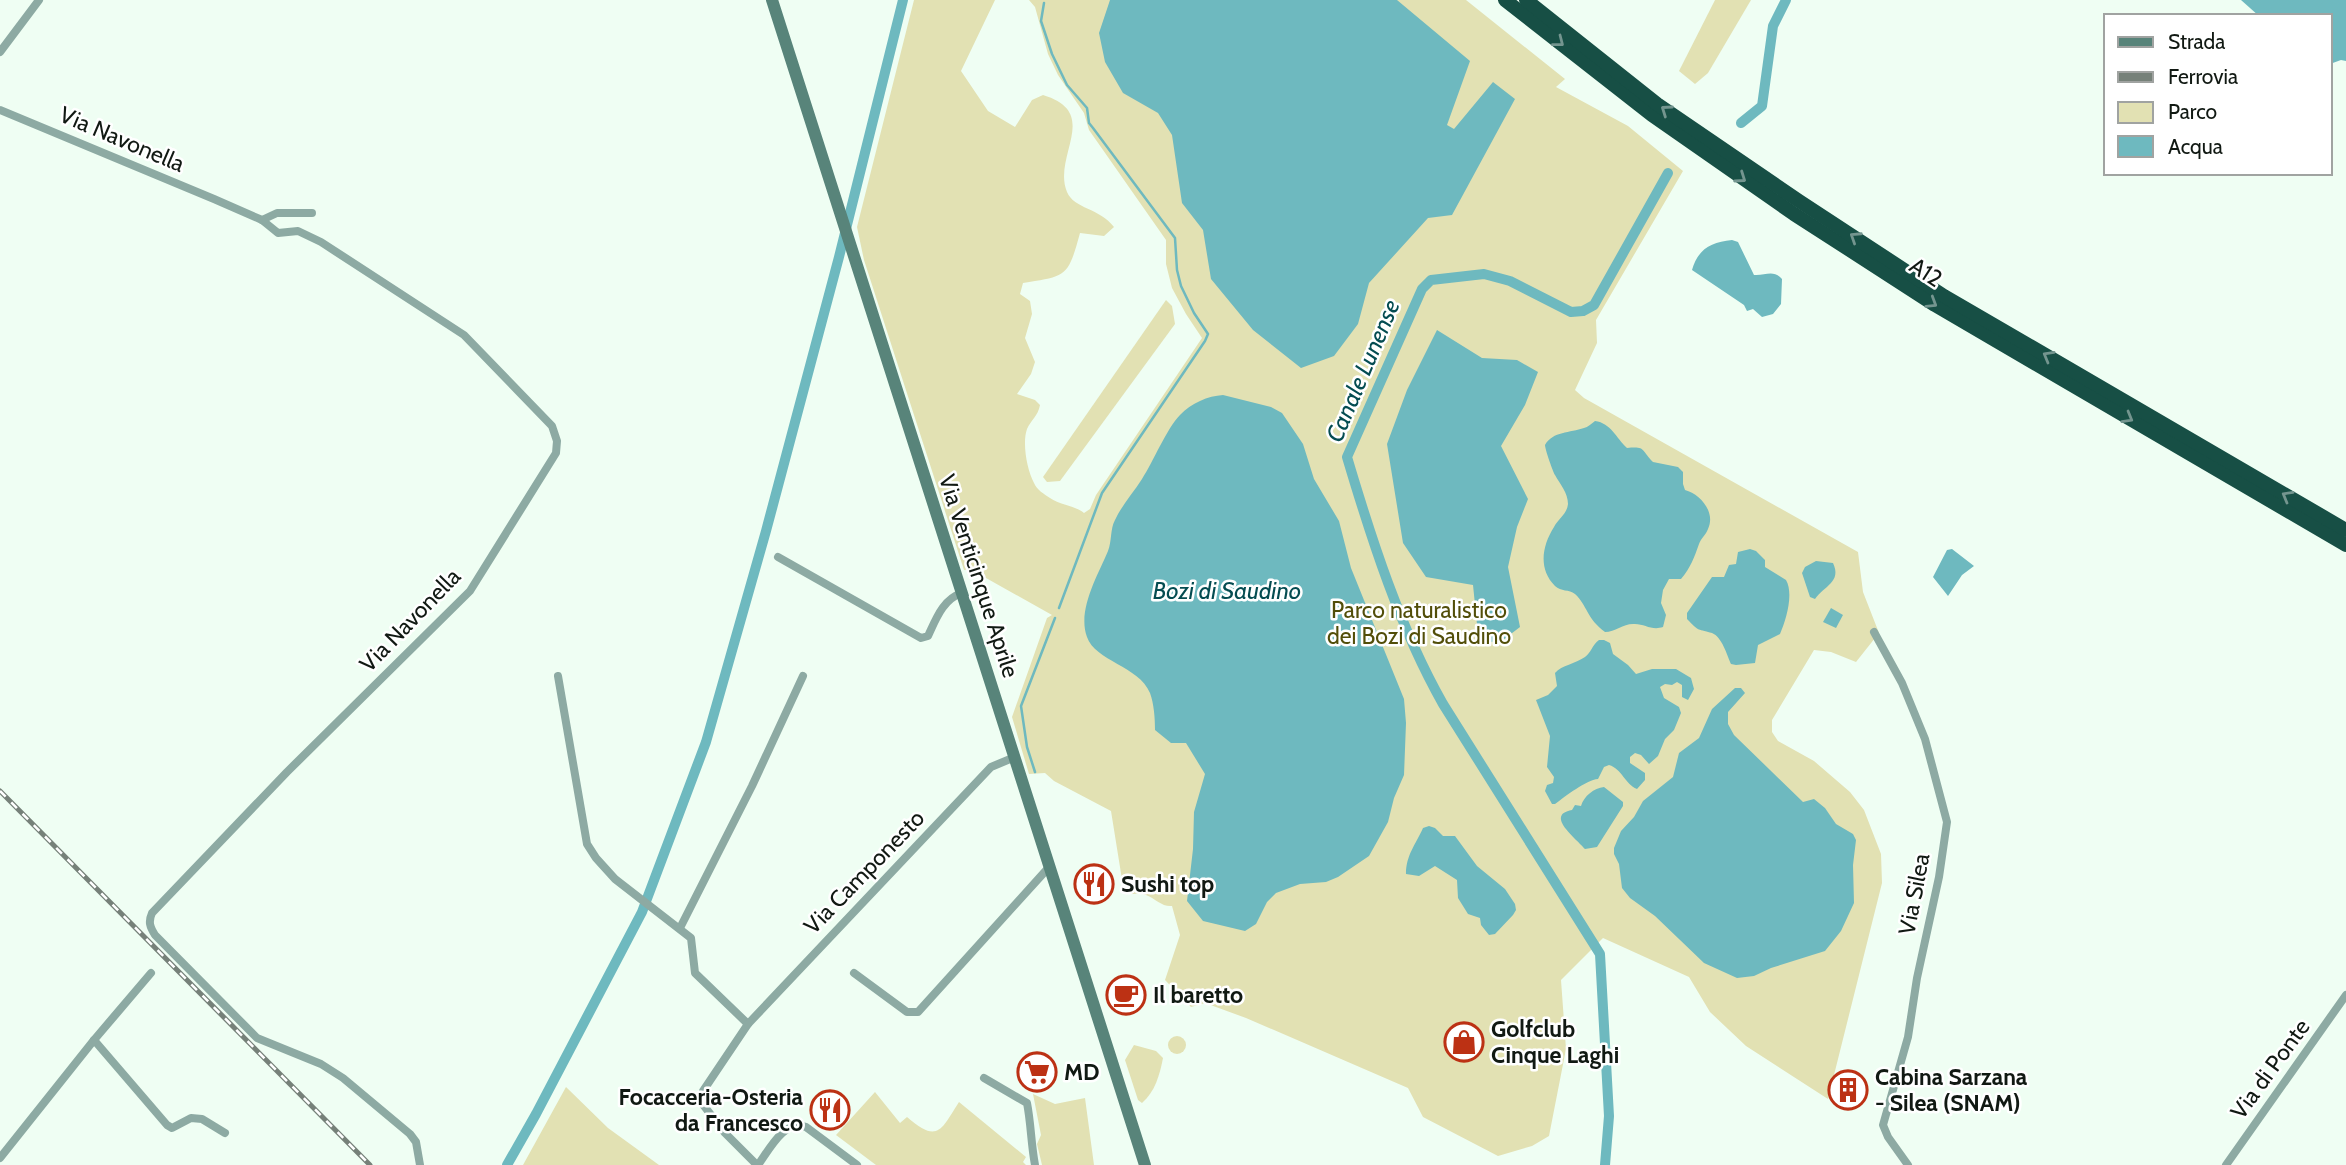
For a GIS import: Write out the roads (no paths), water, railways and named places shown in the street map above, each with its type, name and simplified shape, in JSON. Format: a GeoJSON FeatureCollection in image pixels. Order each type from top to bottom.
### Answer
{"type":"FeatureCollection","features":[{"type":"Feature","properties":{"kind":"highway","name":"A12"},"geometry":{"type":"LineString","coordinates":[[1505,0],[1651,115],[1817,229],[1935,305],[2346,545]]}},
{"type":"Feature","properties":{"kind":"highway","name":"A12"},"geometry":{"type":"LineString","coordinates":[[1526,0],[1657,104],[1944,296],[2346,530]]}},
{"type":"Feature","properties":{"kind":"main road","name":"Via Venticinque Aprile"},"geometry":{"type":"LineString","coordinates":[[772,0],[1145,1165]]}},
{"type":"Feature","properties":{"kind":"street"},"geometry":{"type":"LineString","coordinates":[[0,52],[39,0]]}},
{"type":"Feature","properties":{"kind":"street","name":"Via Navonella"},"geometry":{"type":"LineString","coordinates":[[0,110],[265,222],[278,233],[298,231],[321,242],[464,335],[552,426],[557,441],[552,458],[470,591],[287,772],[152,913],[150,919],[155,935],[257,1038],[321,1064],[343,1078],[410,1134],[421,1165]]}},
{"type":"Feature","properties":{"kind":"street"},"geometry":{"type":"LineString","coordinates":[[265,222],[277,213],[312,213]]}},
{"type":"Feature","properties":{"kind":"street"},"geometry":{"type":"LineString","coordinates":[[778,557],[921,638],[928,636],[943,606],[954,595],[962,593]]}},
{"type":"Feature","properties":{"kind":"street","name":"Via Silea"},"geometry":{"type":"LineString","coordinates":[[1874,632],[1902,683],[1925,739],[1947,822],[1908,1037],[1883,1125],[1888,1137],[1908,1165]]}},
{"type":"Feature","properties":{"kind":"street"},"geometry":{"type":"LineString","coordinates":[[558,676],[587,844],[615,880],[691,938],[694,967],[698,977],[748,1024]]}},
{"type":"Feature","properties":{"kind":"street"},"geometry":{"type":"LineString","coordinates":[[680,928],[752,786],[803,676]]}},
{"type":"Feature","properties":{"kind":"street","name":"Via Camponesto"},"geometry":{"type":"LineString","coordinates":[[758,1165],[725,1133],[701,1102],[703,1091],[748,1024],[991,767],[1015,757]]}},
{"type":"Feature","properties":{"kind":"street"},"geometry":{"type":"LineString","coordinates":[[854,973],[906,1012],[918,1012],[1050,866]]}},
{"type":"Feature","properties":{"kind":"street"},"geometry":{"type":"LineString","coordinates":[[0,1158],[151,973]]}},
{"type":"Feature","properties":{"kind":"street","name":"Via di Ponte"},"geometry":{"type":"LineString","coordinates":[[2226,1165],[2346,995]]}},
{"type":"Feature","properties":{"kind":"street"},"geometry":{"type":"LineString","coordinates":[[94,1040],[167,1125],[172,1128],[191,1118],[202,1119],[225,1133]]}},
{"type":"Feature","properties":{"kind":"street"},"geometry":{"type":"LineString","coordinates":[[984,1078],[1027,1103],[1035,1165]]}},
{"type":"Feature","properties":{"kind":"street"},"geometry":{"type":"LineString","coordinates":[[758,1165],[787,1128],[797,1125],[806,1128],[857,1165]]}},
{"type":"Feature","properties":{"kind":"water"},"geometry":{"type":"Polygon","coordinates":[[[1110,0],[1397,0],[1470,61],[1447,125],[1454,129],[1493,82],[1515,99],[1452,215],[1428,218],[1369,283],[1358,324],[1334,356],[1301,368],[1253,330],[1211,279],[1203,230],[1182,203],[1172,135],[1158,113],[1123,93],[1105,62],[1099,33],[1110,0]]]}},
{"type":"Feature","properties":{"kind":"water"},"geometry":{"type":"Polygon","coordinates":[[[2241,0],[2346,0],[2346,61],[2332,63],[2332,14],[2257,14],[2241,0]]]}},
{"type":"Feature","properties":{"kind":"water"},"geometry":{"type":"Polygon","coordinates":[[[1732,240],[1738,242],[1754,275],[1772,274],[1782,279],[1781,304],[1773,314],[1762,317],[1753,309],[1747,311],[1744,305],[1692,270],[1706,248],[1732,240]]]}},
{"type":"Feature","properties":{"kind":"water"},"geometry":{"type":"Polygon","coordinates":[[[1437,330],[1482,358],[1517,360],[1538,372],[1525,405],[1501,446],[1528,499],[1517,527],[1508,567],[1520,627],[1503,640],[1479,644],[1473,585],[1426,577],[1403,543],[1387,444],[1407,390],[1437,330]]]}},
{"type":"Feature","properties":{"kind":"water","name":"Bozi di Saudino"},"geometry":{"type":"Polygon","coordinates":[[[1223,395],[1271,407],[1282,413],[1303,444],[1314,479],[1339,521],[1351,568],[1404,699],[1406,723],[1404,775],[1388,822],[1369,856],[1326,882],[1300,884],[1276,893],[1267,902],[1256,924],[1245,931],[1203,921],[1187,901],[1194,812],[1205,774],[1186,743],[1171,743],[1155,730],[1150,693],[1144,684],[1137,676],[1099,652],[1087,637],[1085,627],[1090,593],[1108,551],[1113,524],[1121,509],[1180,415],[1200,401],[1223,395]]]}},
{"type":"Feature","properties":{"kind":"water"},"geometry":{"type":"Polygon","coordinates":[[[1595,421],[1609,428],[1627,448],[1640,448],[1653,462],[1678,467],[1683,472],[1685,490],[1701,500],[1710,516],[1708,529],[1690,566],[1681,579],[1669,579],[1663,590],[1661,603],[1666,615],[1663,627],[1633,624],[1605,632],[1594,622],[1575,594],[1557,588],[1546,572],[1544,557],[1547,542],[1566,511],[1568,500],[1553,470],[1545,445],[1552,437],[1585,428],[1595,421]]]}},
{"type":"Feature","properties":{"kind":"water"},"geometry":{"type":"Polygon","coordinates":[[[1750,549],[1765,560],[1765,567],[1786,580],[1789,600],[1780,634],[1758,645],[1755,663],[1736,665],[1731,664],[1719,638],[1696,628],[1687,619],[1687,613],[1712,577],[1724,577],[1729,565],[1736,564],[1738,552],[1750,549]]]}},
{"type":"Feature","properties":{"kind":"water"},"geometry":{"type":"Polygon","coordinates":[[[1952,549],[1974,566],[1962,575],[1948,596],[1933,577],[1947,550],[1952,549]]]}},
{"type":"Feature","properties":{"kind":"water"},"geometry":{"type":"Polygon","coordinates":[[[1816,561],[1833,563],[1835,575],[1815,599],[1810,597],[1802,573],[1805,567],[1816,561]]]}},
{"type":"Feature","properties":{"kind":"water"},"geometry":{"type":"Polygon","coordinates":[[[1831,608],[1843,615],[1836,628],[1823,622],[1831,608]]]}},
{"type":"Feature","properties":{"kind":"water"},"geometry":{"type":"Polygon","coordinates":[[[1599,640],[1610,643],[1613,654],[1636,674],[1652,669],[1676,669],[1691,678],[1694,689],[1688,700],[1682,697],[1682,685],[1677,682],[1660,687],[1664,698],[1679,707],[1681,713],[1658,756],[1649,764],[1641,755],[1635,753],[1630,757],[1630,763],[1645,773],[1645,780],[1637,789],[1609,765],[1604,767],[1598,779],[1582,785],[1552,804],[1545,791],[1547,785],[1553,783],[1554,777],[1547,767],[1550,736],[1536,700],[1548,695],[1557,686],[1555,673],[1585,657],[1599,640]]]}},
{"type":"Feature","properties":{"kind":"water"},"geometry":{"type":"Polygon","coordinates":[[[1735,688],[1741,688],[1745,693],[1728,712],[1728,724],[1734,735],[1803,802],[1814,799],[1825,808],[1836,824],[1853,834],[1856,840],[1853,865],[1854,903],[1841,931],[1825,951],[1754,976],[1737,978],[1704,963],[1655,916],[1630,898],[1622,888],[1619,864],[1614,854],[1621,831],[1634,817],[1643,801],[1673,777],[1679,753],[1699,738],[1712,709],[1735,688]]]}},
{"type":"Feature","properties":{"kind":"water"},"geometry":{"type":"Polygon","coordinates":[[[1604,787],[1623,802],[1623,806],[1597,847],[1585,849],[1565,828],[1561,817],[1575,805],[1581,806],[1593,791],[1604,787]]]}},
{"type":"Feature","properties":{"kind":"water"},"geometry":{"type":"Polygon","coordinates":[[[1429,826],[1443,836],[1455,836],[1477,866],[1505,889],[1515,904],[1513,915],[1495,934],[1489,935],[1481,925],[1480,918],[1468,914],[1458,898],[1457,880],[1435,866],[1419,876],[1406,874],[1412,850],[1423,828],[1429,826]]]}},
{"type":"Feature","properties":{"kind":"waterway"},"geometry":{"type":"LineString","coordinates":[[507,1165],[642,912],[706,742],[839,257],[903,0]]}},
{"type":"Feature","properties":{"kind":"waterway","name":"Canale Lunense"},"geometry":{"type":"LineString","coordinates":[[1741,123],[1762,106],[1773,26],[1786,0]]}},
{"type":"Feature","properties":{"kind":"waterway"},"geometry":{"type":"LineString","coordinates":[[1044,3],[1041,21],[1052,54],[1067,85],[1087,108],[1089,123],[1175,238],[1181,286],[1208,334],[1102,493],[1059,608]]}},
{"type":"Feature","properties":{"kind":"waterway","name":"Canale Lunense"},"geometry":{"type":"LineString","coordinates":[[1605,1165],[1609,1116],[1600,954],[1443,704],[1428,675],[1388,584],[1347,457],[1422,289],[1431,280],[1484,274],[1510,281],[1571,312],[1583,311],[1594,305],[1668,173]]}},
{"type":"Feature","properties":{"kind":"waterway"},"geometry":{"type":"LineString","coordinates":[[1035,772],[1027,747],[1021,706],[1055,618]]}},
{"type":"Feature","properties":{"kind":"railway"},"geometry":{"type":"LineString","coordinates":[[0,791],[370,1165]]}},
{"type":"Feature","properties":{"kind":"place","name":"Sushi top"},"geometry":{"type":"Point","coordinates":[1094,884]}},
{"type":"Feature","properties":{"kind":"place","name":"Il baretto"},"geometry":{"type":"Point","coordinates":[1126,995]}},
{"type":"Feature","properties":{"kind":"place","name":"Golfclub Cinque Laghi"},"geometry":{"type":"Point","coordinates":[1464,1042]}},
{"type":"Feature","properties":{"kind":"place","name":"MD"},"geometry":{"type":"Point","coordinates":[1037,1072]}},
{"type":"Feature","properties":{"kind":"place","name":"Cabina Sarzana - Silea (SNAM)"},"geometry":{"type":"Point","coordinates":[1848,1090]}},
{"type":"Feature","properties":{"kind":"place","name":"Focacceria-Osteria da Francesco"},"geometry":{"type":"Point","coordinates":[830,1110]}},
{"type":"Feature","properties":{"kind":"park label","name":"Parco naturalistico dei Bozi di Saudino"},"geometry":{"type":"Point","coordinates":[1419,623]}}]}
